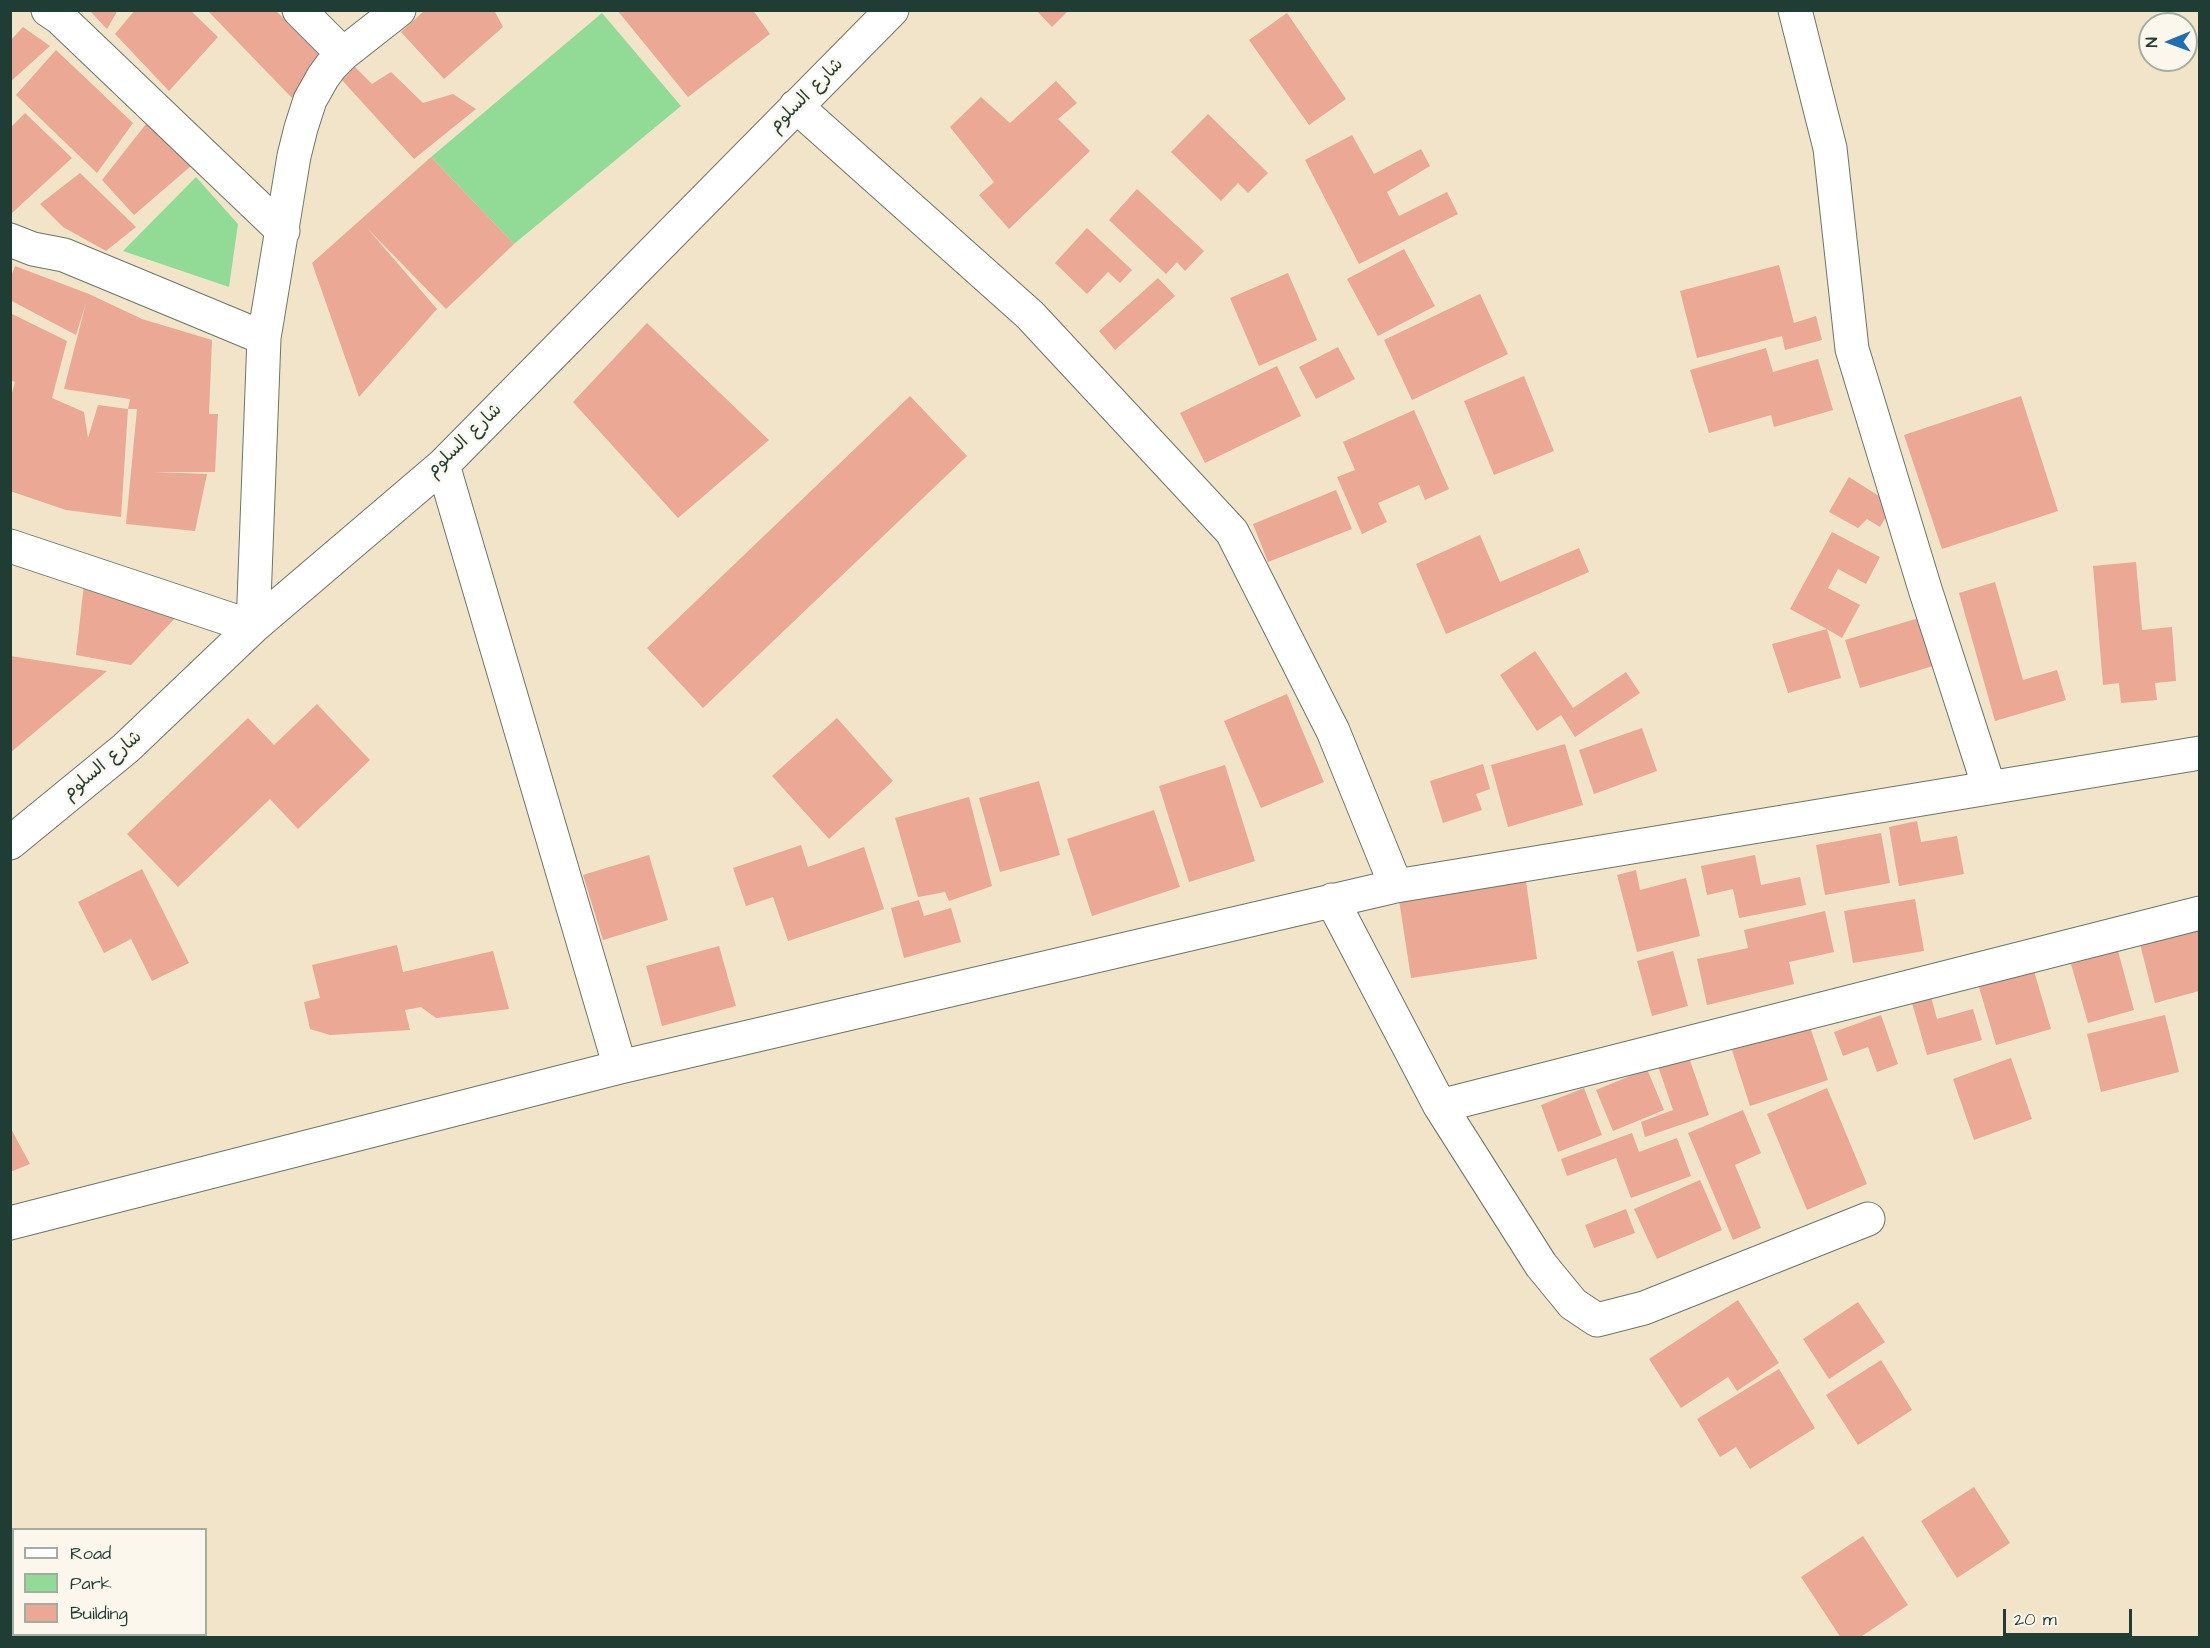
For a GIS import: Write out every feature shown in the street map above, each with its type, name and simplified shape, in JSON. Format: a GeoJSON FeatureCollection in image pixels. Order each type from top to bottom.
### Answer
{"type":"FeatureCollection","features":[{"type":"Feature","properties":{"kind":"street"},"geometry":{"type":"LineString","coordinates":[[48,10],[60,18],[283,231]]}},
{"type":"Feature","properties":{"kind":"street"},"geometry":{"type":"LineString","coordinates":[[299,10],[343,54]]}},
{"type":"Feature","properties":{"kind":"street"},"geometry":{"type":"LineString","coordinates":[[10,546],[253,627],[264,338],[294,156],[310,100],[323,76],[343,54],[399,10]]}},
{"type":"Feature","properties":{"kind":"street","name":"شارع السلوم"},"geometry":{"type":"LineString","coordinates":[[14,836],[126,748],[253,627],[443,465],[892,10]]}},
{"type":"Feature","properties":{"kind":"street"},"geometry":{"type":"LineString","coordinates":[[1795,10],[1830,148],[1852,349],[1925,589],[1989,787]]}},
{"type":"Feature","properties":{"kind":"street"},"geometry":{"type":"LineString","coordinates":[[796,106],[1030,315],[1232,532],[1333,731],[1396,886]]}},
{"type":"Feature","properties":{"kind":"street"},"geometry":{"type":"LineString","coordinates":[[10,240],[33,249],[64,255],[264,338]]}},
{"type":"Feature","properties":{"kind":"street"},"geometry":{"type":"LineString","coordinates":[[443,465],[620,1067]]}},
{"type":"Feature","properties":{"kind":"street"},"geometry":{"type":"LineString","coordinates":[[10,1223],[620,1067],[1396,886],[2199,753]]}},
{"type":"Feature","properties":{"kind":"street"},"geometry":{"type":"LineString","coordinates":[[1332,900],[1440,1106],[1541,1265],[1573,1304],[1597,1320],[1644,1308],[1868,1219]]}},
{"type":"Feature","properties":{"kind":"street"},"geometry":{"type":"LineString","coordinates":[[1440,1106],[2199,914]]}},
{"type":"Feature","properties":{"kind":"green space"},"geometry":{"type":"Polygon","coordinates":[[[602,13],[681,106],[514,244],[431,157],[602,13]]]}},
{"type":"Feature","properties":{"kind":"green space"},"geometry":{"type":"Polygon","coordinates":[[[196,177],[238,224],[229,287],[123,251],[196,177]]]}},
{"type":"Feature","properties":{"kind":"building"},"geometry":{"type":"Polygon","coordinates":[[[89,10],[118,10],[107,29],[89,10]]]}},
{"type":"Feature","properties":{"kind":"building"},"geometry":{"type":"Polygon","coordinates":[[[135,10],[190,10],[218,37],[169,91],[115,34],[135,10]]]}},
{"type":"Feature","properties":{"kind":"building"},"geometry":{"type":"Polygon","coordinates":[[[207,10],[275,10],[321,55],[292,98],[207,10]]]}},
{"type":"Feature","properties":{"kind":"building"},"geometry":{"type":"Polygon","coordinates":[[[425,10],[494,10],[503,27],[444,79],[401,32],[425,10]]]}},
{"type":"Feature","properties":{"kind":"building"},"geometry":{"type":"Polygon","coordinates":[[[617,10],[753,10],[770,34],[688,97],[617,10]]]}},
{"type":"Feature","properties":{"kind":"building"},"geometry":{"type":"Polygon","coordinates":[[[1036,10],[1069,10],[1052,27],[1036,10]]]}},
{"type":"Feature","properties":{"kind":"building"},"geometry":{"type":"Polygon","coordinates":[[[1287,13],[1346,99],[1309,125],[1249,40],[1287,13]]]}},
{"type":"Feature","properties":{"kind":"building"},"geometry":{"type":"Polygon","coordinates":[[[23,27],[50,46],[10,82],[10,41],[23,27]]]}},
{"type":"Feature","properties":{"kind":"building"},"geometry":{"type":"Polygon","coordinates":[[[56,50],[133,123],[97,173],[16,95],[56,50]]]}},
{"type":"Feature","properties":{"kind":"building"},"geometry":{"type":"Polygon","coordinates":[[[353,65],[372,84],[391,72],[423,103],[453,94],[476,109],[414,159],[341,79],[353,65]]]}},
{"type":"Feature","properties":{"kind":"building"},"geometry":{"type":"Polygon","coordinates":[[[1056,81],[1077,103],[1058,119],[1090,151],[1009,229],[979,195],[994,182],[950,127],[981,97],[1010,123],[1056,81]]]}},
{"type":"Feature","properties":{"kind":"building"},"geometry":{"type":"Polygon","coordinates":[[[25,113],[72,158],[12,213],[10,128],[25,113]]]}},
{"type":"Feature","properties":{"kind":"building"},"geometry":{"type":"Polygon","coordinates":[[[1208,114],[1268,173],[1248,193],[1238,183],[1221,201],[1171,152],[1208,114]]]}},
{"type":"Feature","properties":{"kind":"building"},"geometry":{"type":"Polygon","coordinates":[[[146,124],[191,166],[134,215],[102,180],[146,124]]]}},
{"type":"Feature","properties":{"kind":"building"},"geometry":{"type":"Polygon","coordinates":[[[1352,135],[1374,174],[1421,149],[1430,166],[1387,192],[1399,216],[1447,192],[1458,214],[1359,264],[1305,160],[1352,135]]]}},
{"type":"Feature","properties":{"kind":"building"},"geometry":{"type":"Polygon","coordinates":[[[431,157],[514,244],[446,309],[367,228],[437,309],[359,397],[312,263],[431,157]]]}},
{"type":"Feature","properties":{"kind":"building"},"geometry":{"type":"Polygon","coordinates":[[[80,173],[136,227],[106,251],[63,227],[40,204],[80,173]]]}},
{"type":"Feature","properties":{"kind":"building"},"geometry":{"type":"Polygon","coordinates":[[[1137,189],[1204,251],[1185,271],[1177,262],[1166,274],[1109,220],[1137,189]]]}},
{"type":"Feature","properties":{"kind":"building"},"geometry":{"type":"Polygon","coordinates":[[[1087,228],[1132,270],[1120,283],[1108,272],[1087,294],[1055,263],[1087,228]]]}},
{"type":"Feature","properties":{"kind":"building"},"geometry":{"type":"Polygon","coordinates":[[[1404,249],[1435,306],[1378,336],[1347,279],[1404,249]]]}},
{"type":"Feature","properties":{"kind":"building"},"geometry":{"type":"Polygon","coordinates":[[[1779,265],[1794,323],[1816,316],[1822,340],[1785,350],[1782,336],[1697,358],[1680,291],[1779,265]]]}},
{"type":"Feature","properties":{"kind":"building"},"geometry":{"type":"Polygon","coordinates":[[[15,266],[89,294],[142,319],[212,340],[209,414],[218,414],[215,472],[153,472],[207,474],[195,531],[126,524],[137,409],[128,409],[130,399],[64,389],[86,303],[76,335],[10,300],[10,279],[15,266]]]}},
{"type":"Feature","properties":{"kind":"building"},"geometry":{"type":"Polygon","coordinates":[[[1288,273],[1317,340],[1259,366],[1230,298],[1288,273]]]}},
{"type":"Feature","properties":{"kind":"building"},"geometry":{"type":"Polygon","coordinates":[[[1158,278],[1175,296],[1115,350],[1099,331],[1158,278]]]}},
{"type":"Feature","properties":{"kind":"building"},"geometry":{"type":"Polygon","coordinates":[[[1480,294],[1508,354],[1412,400],[1384,340],[1480,294]]]}},
{"type":"Feature","properties":{"kind":"building"},"geometry":{"type":"Polygon","coordinates":[[[10,313],[67,341],[52,398],[84,412],[88,438],[98,405],[128,409],[121,517],[66,510],[10,491],[10,400],[15,382],[10,380],[10,313]]]}},
{"type":"Feature","properties":{"kind":"building"},"geometry":{"type":"Polygon","coordinates":[[[647,323],[769,440],[678,518],[573,402],[647,323]]]}},
{"type":"Feature","properties":{"kind":"building"},"geometry":{"type":"Polygon","coordinates":[[[1338,347],[1355,379],[1316,399],[1299,367],[1338,347]]]}},
{"type":"Feature","properties":{"kind":"building"},"geometry":{"type":"Polygon","coordinates":[[[1766,348],[1773,372],[1818,359],[1833,410],[1774,427],[1771,415],[1709,433],[1690,370],[1766,348]]]}},
{"type":"Feature","properties":{"kind":"building"},"geometry":{"type":"Polygon","coordinates":[[[1277,366],[1301,416],[1205,463],[1180,413],[1277,366]]]}},
{"type":"Feature","properties":{"kind":"building"},"geometry":{"type":"Polygon","coordinates":[[[1524,376],[1554,451],[1494,475],[1464,401],[1524,376]]]}},
{"type":"Feature","properties":{"kind":"building"},"geometry":{"type":"Polygon","coordinates":[[[910,396],[967,456],[703,708],[647,648],[910,396]]]}},
{"type":"Feature","properties":{"kind":"building"},"geometry":{"type":"Polygon","coordinates":[[[2021,396],[2058,511],[1942,549],[1904,435],[2021,396]]]}},
{"type":"Feature","properties":{"kind":"building"},"geometry":{"type":"Polygon","coordinates":[[[1414,410],[1449,489],[1425,500],[1419,485],[1378,503],[1387,522],[1362,534],[1337,477],[1355,470],[1343,442],[1414,410]]]}},
{"type":"Feature","properties":{"kind":"building"},"geometry":{"type":"Polygon","coordinates":[[[1849,477],[1893,505],[1880,527],[1867,519],[1858,528],[1829,512],[1849,477]]]}},
{"type":"Feature","properties":{"kind":"building"},"geometry":{"type":"Polygon","coordinates":[[[1336,490],[1352,529],[1268,562],[1253,524],[1336,490]]]}},
{"type":"Feature","properties":{"kind":"building"},"geometry":{"type":"Polygon","coordinates":[[[1832,532],[1880,557],[1866,584],[1838,569],[1828,588],[1860,605],[1842,638],[1790,609],[1832,532]]]}},
{"type":"Feature","properties":{"kind":"building"},"geometry":{"type":"Polygon","coordinates":[[[1480,535],[1500,582],[1579,548],[1589,572],[1446,634],[1416,564],[1480,535]]]}},
{"type":"Feature","properties":{"kind":"building"},"geometry":{"type":"Polygon","coordinates":[[[2136,562],[2142,630],[2172,627],[2176,681],[2155,683],[2157,700],[2121,703],[2119,683],[2103,685],[2093,566],[2136,562]]]}},
{"type":"Feature","properties":{"kind":"building"},"geometry":{"type":"Polygon","coordinates":[[[1995,582],[2023,680],[2057,670],[2066,700],[1995,721],[1959,593],[1995,582]]]}},
{"type":"Feature","properties":{"kind":"building"},"geometry":{"type":"Polygon","coordinates":[[[84,584],[176,617],[131,665],[76,655],[84,584]]]}},
{"type":"Feature","properties":{"kind":"building"},"geometry":{"type":"Polygon","coordinates":[[[1919,618],[1933,666],[1860,688],[1845,640],[1919,618]]]}},
{"type":"Feature","properties":{"kind":"building"},"geometry":{"type":"Polygon","coordinates":[[[1827,629],[1841,678],[1788,693],[1772,644],[1827,629]]]}},
{"type":"Feature","properties":{"kind":"building"},"geometry":{"type":"Polygon","coordinates":[[[1535,651],[1573,708],[1626,672],[1640,693],[1575,737],[1561,715],[1537,731],[1500,675],[1535,651]]]}},
{"type":"Feature","properties":{"kind":"building"},"geometry":{"type":"Polygon","coordinates":[[[10,656],[107,671],[10,753],[10,656]]]}},
{"type":"Feature","properties":{"kind":"building"},"geometry":{"type":"Polygon","coordinates":[[[1287,694],[1324,782],[1261,808],[1224,721],[1287,694]]]}},
{"type":"Feature","properties":{"kind":"building"},"geometry":{"type":"Polygon","coordinates":[[[317,704],[370,760],[298,829],[270,799],[178,887],[127,834],[248,718],[274,745],[317,704]]]}},
{"type":"Feature","properties":{"kind":"building"},"geometry":{"type":"Polygon","coordinates":[[[837,718],[893,781],[829,839],[772,776],[837,718]]]}},
{"type":"Feature","properties":{"kind":"building"},"geometry":{"type":"Polygon","coordinates":[[[1642,728],[1657,771],[1594,794],[1579,750],[1642,728]]]}},
{"type":"Feature","properties":{"kind":"building"},"geometry":{"type":"Polygon","coordinates":[[[1565,744],[1583,805],[1508,827],[1491,765],[1565,744]]]}},
{"type":"Feature","properties":{"kind":"building"},"geometry":{"type":"Polygon","coordinates":[[[1483,764],[1490,789],[1476,794],[1482,810],[1443,823],[1430,781],[1483,764]]]}},
{"type":"Feature","properties":{"kind":"building"},"geometry":{"type":"Polygon","coordinates":[[[1225,765],[1255,861],[1189,882],[1159,786],[1225,765]]]}},
{"type":"Feature","properties":{"kind":"building"},"geometry":{"type":"Polygon","coordinates":[[[1039,781],[1060,855],[1000,872],[979,798],[1039,781]]]}},
{"type":"Feature","properties":{"kind":"building"},"geometry":{"type":"Polygon","coordinates":[[[969,797],[992,886],[949,901],[945,892],[918,897],[895,818],[969,797]]]}},
{"type":"Feature","properties":{"kind":"building"},"geometry":{"type":"Polygon","coordinates":[[[1154,810],[1180,887],[1092,916],[1067,839],[1154,810]]]}},
{"type":"Feature","properties":{"kind":"building"},"geometry":{"type":"Polygon","coordinates":[[[1917,821],[1921,842],[1957,836],[1964,874],[1899,886],[1889,827],[1917,821]]]}},
{"type":"Feature","properties":{"kind":"building"},"geometry":{"type":"Polygon","coordinates":[[[1881,833],[1890,883],[1825,895],[1816,845],[1881,833]]]}},
{"type":"Feature","properties":{"kind":"building"},"geometry":{"type":"Polygon","coordinates":[[[801,845],[808,867],[864,847],[884,909],[788,941],[773,897],[746,906],[733,868],[801,845]]]}},
{"type":"Feature","properties":{"kind":"building"},"geometry":{"type":"Polygon","coordinates":[[[649,855],[668,920],[603,940],[583,875],[649,855]]]}},
{"type":"Feature","properties":{"kind":"building"},"geometry":{"type":"Polygon","coordinates":[[[1755,855],[1761,885],[1800,877],[1806,905],[1739,918],[1733,889],[1707,895],[1701,866],[1755,855]]]}},
{"type":"Feature","properties":{"kind":"building"},"geometry":{"type":"Polygon","coordinates":[[[142,869],[189,963],[152,981],[131,939],[104,953],[78,902],[142,869]]]}},
{"type":"Feature","properties":{"kind":"building"},"geometry":{"type":"Polygon","coordinates":[[[1636,870],[1640,890],[1686,878],[1700,936],[1637,952],[1617,875],[1636,870]]]}},
{"type":"Feature","properties":{"kind":"building"},"geometry":{"type":"Polygon","coordinates":[[[1526,881],[1537,959],[1411,978],[1399,900],[1526,881]]]}},
{"type":"Feature","properties":{"kind":"building"},"geometry":{"type":"Polygon","coordinates":[[[1915,899],[1924,951],[1853,963],[1844,911],[1915,899]]]}},
{"type":"Feature","properties":{"kind":"building"},"geometry":{"type":"Polygon","coordinates":[[[919,900],[924,916],[951,908],[961,942],[904,958],[891,908],[919,900]]]}},
{"type":"Feature","properties":{"kind":"building"},"geometry":{"type":"Polygon","coordinates":[[[1825,911],[1834,952],[1789,962],[1794,984],[1707,1005],[1697,959],[1748,948],[1744,930],[1825,911]]]}},
{"type":"Feature","properties":{"kind":"building"},"geometry":{"type":"Polygon","coordinates":[[[2199,923],[2199,991],[2155,1003],[2139,940],[2199,923]]]}},
{"type":"Feature","properties":{"kind":"building"},"geometry":{"type":"Polygon","coordinates":[[[397,945],[403,972],[493,951],[509,1009],[436,1018],[421,1007],[405,1010],[410,1030],[330,1035],[310,1029],[304,1002],[320,998],[312,965],[397,945]]]}},
{"type":"Feature","properties":{"kind":"building"},"geometry":{"type":"Polygon","coordinates":[[[719,946],[736,1006],[662,1026],[646,966],[719,946]]]}},
{"type":"Feature","properties":{"kind":"building"},"geometry":{"type":"Polygon","coordinates":[[[1673,951],[1688,1006],[1652,1016],[1637,961],[1673,951]]]}},
{"type":"Feature","properties":{"kind":"building"},"geometry":{"type":"Polygon","coordinates":[[[2118,951],[2134,1010],[2088,1023],[2071,964],[2118,951]]]}},
{"type":"Feature","properties":{"kind":"building"},"geometry":{"type":"Polygon","coordinates":[[[2034,971],[2051,1029],[1996,1045],[1979,987],[2034,971]]]}},
{"type":"Feature","properties":{"kind":"building"},"geometry":{"type":"Polygon","coordinates":[[[1931,997],[1937,1019],[1973,1009],[1982,1040],[1927,1055],[1912,1003],[1931,997]]]}},
{"type":"Feature","properties":{"kind":"building"},"geometry":{"type":"Polygon","coordinates":[[[1881,1015],[1898,1064],[1877,1072],[1868,1047],[1843,1056],[1834,1032],[1881,1015]]]}},
{"type":"Feature","properties":{"kind":"building"},"geometry":{"type":"Polygon","coordinates":[[[2165,1015],[2179,1072],[2101,1092],[2087,1034],[2165,1015]]]}},
{"type":"Feature","properties":{"kind":"building"},"geometry":{"type":"Polygon","coordinates":[[[1809,1024],[1828,1080],[1750,1106],[1732,1050],[1809,1024]]]}},
{"type":"Feature","properties":{"kind":"building"},"geometry":{"type":"Polygon","coordinates":[[[1687,1052],[1709,1115],[1645,1137],[1641,1122],[1673,1110],[1657,1063],[1687,1052]]]}},
{"type":"Feature","properties":{"kind":"building"},"geometry":{"type":"Polygon","coordinates":[[[2011,1058],[2032,1119],[1974,1140],[1953,1079],[2011,1058]]]}},
{"type":"Feature","properties":{"kind":"building"},"geometry":{"type":"Polygon","coordinates":[[[1647,1069],[1664,1110],[1613,1131],[1596,1090],[1647,1069]]]}},
{"type":"Feature","properties":{"kind":"building"},"geometry":{"type":"Polygon","coordinates":[[[1584,1088],[1602,1135],[1558,1152],[1541,1105],[1584,1088]]]}},
{"type":"Feature","properties":{"kind":"building"},"geometry":{"type":"Polygon","coordinates":[[[1827,1088],[1867,1184],[1807,1210],[1767,1114],[1827,1088]]]}},
{"type":"Feature","properties":{"kind":"building"},"geometry":{"type":"Polygon","coordinates":[[[1743,1110],[1761,1153],[1735,1165],[1761,1228],[1733,1240],[1688,1133],[1743,1110]]]}},
{"type":"Feature","properties":{"kind":"building"},"geometry":{"type":"Polygon","coordinates":[[[10,1127],[30,1164],[10,1172],[10,1127]]]}},
{"type":"Feature","properties":{"kind":"building"},"geometry":{"type":"Polygon","coordinates":[[[1632,1133],[1639,1152],[1677,1138],[1691,1176],[1631,1198],[1616,1158],[1567,1176],[1561,1159],[1632,1133]]]}},
{"type":"Feature","properties":{"kind":"building"},"geometry":{"type":"Polygon","coordinates":[[[1700,1180],[1722,1230],[1657,1259],[1634,1209],[1700,1180]]]}},
{"type":"Feature","properties":{"kind":"building"},"geometry":{"type":"Polygon","coordinates":[[[1626,1209],[1635,1233],[1594,1248],[1585,1225],[1626,1209]]]}},
{"type":"Feature","properties":{"kind":"building"},"geometry":{"type":"Polygon","coordinates":[[[1738,1300],[1779,1363],[1737,1391],[1728,1377],[1681,1408],[1649,1359],[1738,1300]]]}},
{"type":"Feature","properties":{"kind":"building"},"geometry":{"type":"Polygon","coordinates":[[[1858,1302],[1885,1342],[1829,1379],[1803,1339],[1858,1302]]]}},
{"type":"Feature","properties":{"kind":"building"},"geometry":{"type":"Polygon","coordinates":[[[1881,1360],[1912,1410],[1858,1445],[1826,1395],[1881,1360]]]}},
{"type":"Feature","properties":{"kind":"building"},"geometry":{"type":"Polygon","coordinates":[[[1779,1369],[1815,1428],[1750,1469],[1736,1447],[1720,1457],[1697,1419],[1779,1369]]]}},
{"type":"Feature","properties":{"kind":"building"},"geometry":{"type":"Polygon","coordinates":[[[1974,1487],[2010,1543],[1957,1578],[1921,1521],[1974,1487]]]}},
{"type":"Feature","properties":{"kind":"building"},"geometry":{"type":"Polygon","coordinates":[[[1863,1536],[1908,1605],[1859,1638],[1841,1638],[1801,1577],[1863,1536]]]}}]}
